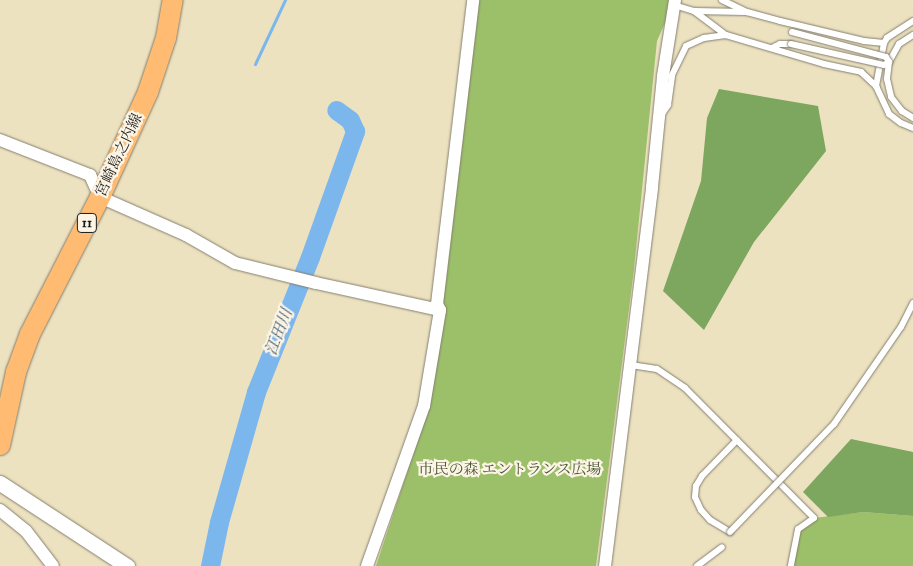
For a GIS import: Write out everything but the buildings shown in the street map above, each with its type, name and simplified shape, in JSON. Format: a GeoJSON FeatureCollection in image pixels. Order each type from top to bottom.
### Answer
{"type":"FeatureCollection","features":[{"type":"Feature","properties":{"kind":"main road","name":"宮崎島之内線"},"geometry":{"type":"LineString","coordinates":[[0,445],[16,372],[30,334],[100,197],[148,92],[166,38],[173,0]]}},
{"type":"Feature","properties":{"kind":"street"},"geometry":{"type":"LineString","coordinates":[[367,566],[424,406],[440,310],[437,304],[473,0]]}},
{"type":"Feature","properties":{"kind":"street"},"geometry":{"type":"LineString","coordinates":[[604,566],[631,365],[674,2]]}},
{"type":"Feature","properties":{"kind":"street"},"geometry":{"type":"LineString","coordinates":[[0,140],[90,175],[100,197],[186,235],[235,263],[316,284],[440,310]]}},
{"type":"Feature","properties":{"kind":"street"},"geometry":{"type":"LineString","coordinates":[[0,483],[127,566]]}},
{"type":"Feature","properties":{"kind":"street"},"geometry":{"type":"LineString","coordinates":[[0,510],[26,531],[54,566]]}},
{"type":"Feature","properties":{"kind":"lane"},"geometry":{"type":"LineString","coordinates":[[722,0],[747,12],[780,21],[864,41],[884,43]]}},
{"type":"Feature","properties":{"kind":"lane"},"geometry":{"type":"LineString","coordinates":[[674,2],[694,11],[726,35],[824,64],[861,72],[876,86],[889,114],[901,123],[913,128]]}},
{"type":"Feature","properties":{"kind":"lane"},"geometry":{"type":"LineString","coordinates":[[694,11],[747,12]]}},
{"type":"Feature","properties":{"kind":"lane"},"geometry":{"type":"LineString","coordinates":[[780,21],[792,32],[813,39],[886,56],[889,62]]}},
{"type":"Feature","properties":{"kind":"lane"},"geometry":{"type":"LineString","coordinates":[[876,86],[884,43],[891,35],[913,21]]}},
{"type":"Feature","properties":{"kind":"lane"},"geometry":{"type":"LineString","coordinates":[[659,118],[668,105],[672,75],[686,46],[704,38],[726,35]]}},
{"type":"Feature","properties":{"kind":"lane"},"geometry":{"type":"LineString","coordinates":[[913,35],[899,44],[889,62],[887,78],[891,97],[902,111],[913,118]]}},
{"type":"Feature","properties":{"kind":"lane"},"geometry":{"type":"LineString","coordinates":[[772,48],[780,44],[791,44],[884,65],[889,62]]}},
{"type":"Feature","properties":{"kind":"lane"},"geometry":{"type":"LineString","coordinates":[[737,440],[702,476],[696,486],[695,497],[701,510],[710,520],[730,532],[834,424],[901,327],[913,303]]}},
{"type":"Feature","properties":{"kind":"lane"},"geometry":{"type":"LineString","coordinates":[[631,365],[657,369],[672,377],[814,518],[798,529],[790,566]]}},
{"type":"Feature","properties":{"kind":"lane"},"geometry":{"type":"LineString","coordinates":[[697,566],[722,547]]}},
{"type":"Feature","properties":{"kind":"green space","name":"市民の森 エントランス広場"},"geometry":{"type":"Polygon","coordinates":[[[473,0],[675,0],[657,41],[634,269],[596,566],[376,566],[429,407],[473,0]]]}},
{"type":"Feature","properties":{"kind":"green space"},"geometry":{"type":"Polygon","coordinates":[[[719,89],[818,106],[826,151],[754,242],[704,330],[663,291],[701,181],[707,118],[719,89]]]}},
{"type":"Feature","properties":{"kind":"green space"},"geometry":{"type":"Polygon","coordinates":[[[851,439],[913,452],[913,516],[863,512],[828,517],[803,492],[851,439]]]}},
{"type":"Feature","properties":{"kind":"green space"},"geometry":{"type":"Polygon","coordinates":[[[863,512],[913,516],[913,566],[791,566],[798,529],[814,518],[863,512]]]}},
{"type":"Feature","properties":{"kind":"waterway"},"geometry":{"type":"LineString","coordinates":[[255,64],[285,0]]}},
{"type":"Feature","properties":{"kind":"waterway","name":"江田川"},"geometry":{"type":"LineString","coordinates":[[210,566],[219,522],[256,392],[310,257],[355,131],[350,120],[336,110]]}}]}
